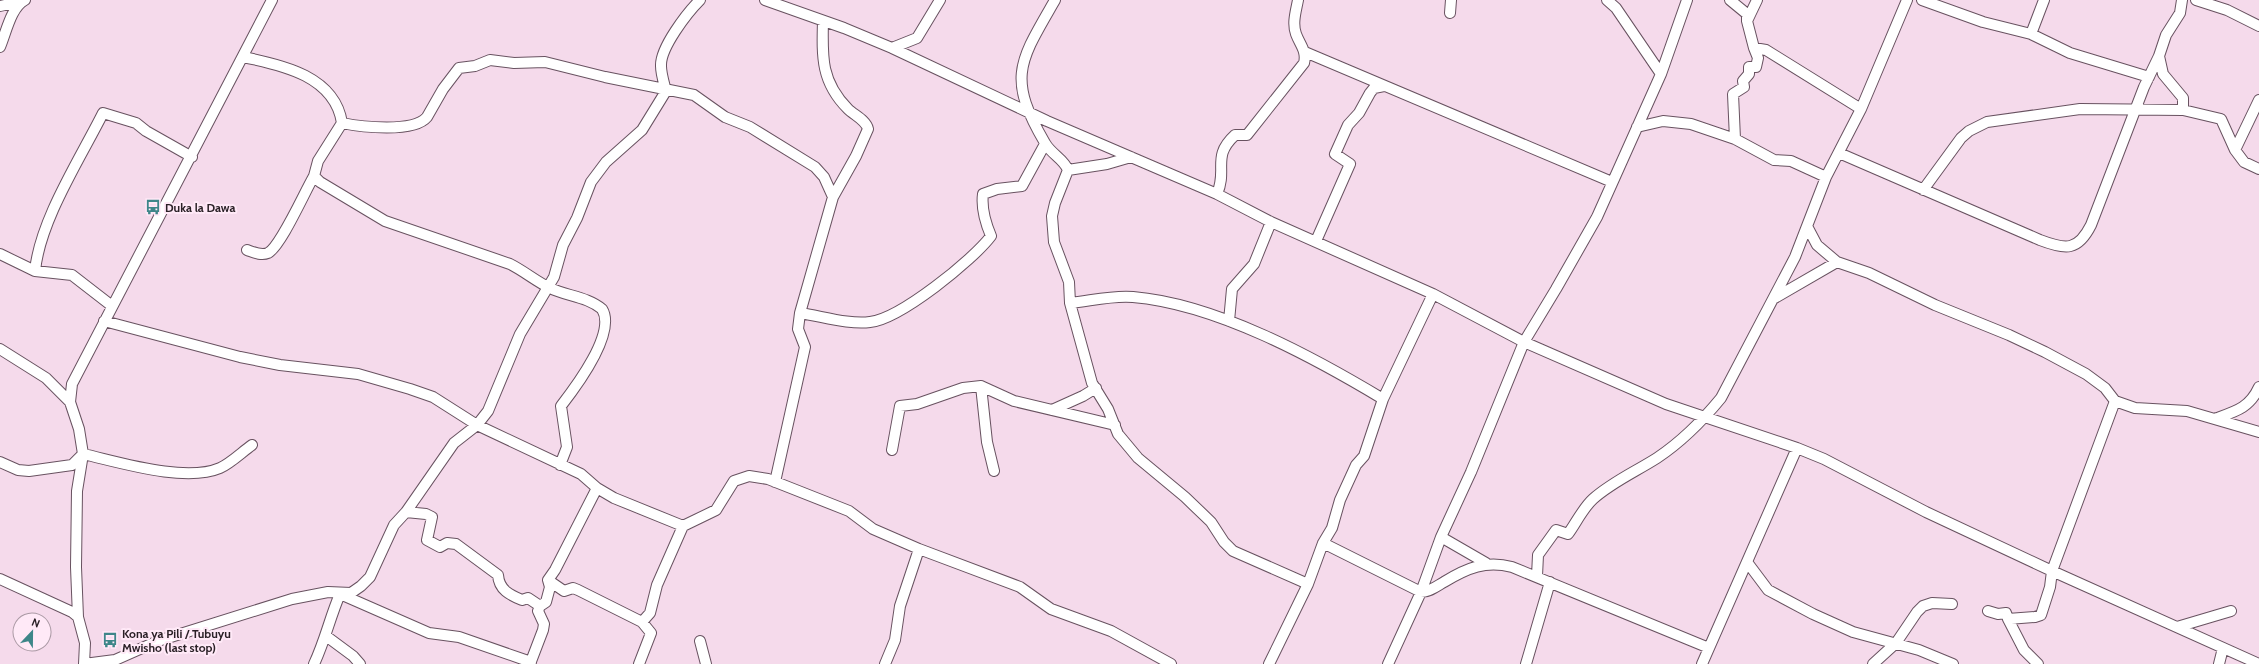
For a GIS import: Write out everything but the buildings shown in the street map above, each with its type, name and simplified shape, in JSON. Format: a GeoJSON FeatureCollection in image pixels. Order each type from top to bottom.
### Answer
{"type":"FeatureCollection","features":[{"type":"Feature","properties":{"kind":"street"},"geometry":{"type":"LineString","coordinates":[[272,0],[192,157],[72,384],[70,402],[79,429],[83,454],[77,491],[76,567],[78,618],[85,643],[84,664],[115,662],[158,641],[200,629],[272,605],[328,592],[340,594],[429,633],[459,637],[530,663],[543,630],[544,624],[538,611],[540,606],[546,602],[550,587],[548,580]]}},
{"type":"Feature","properties":{"kind":"street"},"geometry":{"type":"LineString","coordinates":[[340,594],[356,591],[370,577],[389,532],[406,512],[454,443],[477,425],[488,411],[523,328],[549,288],[557,271],[563,245],[577,218],[591,182],[606,162],[640,133],[666,91],[661,65],[665,50],[687,13],[700,0]]}},
{"type":"Feature","properties":{"kind":"street"},"geometry":{"type":"LineString","coordinates":[[765,0],[892,48],[1028,112],[1217,194],[1271,222],[1433,294],[1524,342],[1666,404],[1797,448],[1824,459],[1926,512],[2052,571],[2259,664]]}},
{"type":"Feature","properties":{"kind":"street"},"geometry":{"type":"LineString","coordinates":[[892,48],[917,38],[940,0]]}},
{"type":"Feature","properties":{"kind":"street"},"geometry":{"type":"LineString","coordinates":[[1055,0],[1032,38],[1024,64],[1022,89],[1028,112],[1045,144],[1065,164],[1068,170],[1055,203],[1052,221],[1056,252],[1069,282],[1070,303],[1092,383],[1128,448],[1201,512],[1233,551],[1308,584]]}},
{"type":"Feature","properties":{"kind":"street"},"geometry":{"type":"LineString","coordinates":[[1298,0],[1295,13],[1295,33],[1305,52],[1612,182]]}},
{"type":"Feature","properties":{"kind":"street"},"geometry":{"type":"LineString","coordinates":[[1450,13],[1451,0]]}},
{"type":"Feature","properties":{"kind":"street"},"geometry":{"type":"LineString","coordinates":[[1607,0],[1616,8],[1661,74]]}},
{"type":"Feature","properties":{"kind":"street"},"geometry":{"type":"LineString","coordinates":[[1388,664],[1421,592],[1441,538],[1480,450],[1524,342],[1584,240],[1612,182],[1661,74],[1687,0]]}},
{"type":"Feature","properties":{"kind":"street"},"geometry":{"type":"LineString","coordinates":[[1730,0],[1747,14],[1747,21],[1758,58],[1756,67],[1749,67],[1749,74],[1743,80],[1744,87],[1733,94],[1735,139]]}},
{"type":"Feature","properties":{"kind":"street"},"geometry":{"type":"LineString","coordinates":[[1747,21],[1757,0]]}},
{"type":"Feature","properties":{"kind":"street"},"geometry":{"type":"LineString","coordinates":[[1537,576],[1538,555],[1556,530],[1568,534],[1590,502],[1607,487],[1667,451],[1705,416],[1728,386],[1786,277],[1808,228],[1826,177],[1861,108],[1906,0]]}},
{"type":"Feature","properties":{"kind":"street"},"geometry":{"type":"LineString","coordinates":[[1922,0],[1982,22],[2031,34],[2070,53],[2149,77]]}},
{"type":"Feature","properties":{"kind":"street"},"geometry":{"type":"LineString","coordinates":[[2031,34],[2044,0]]}},
{"type":"Feature","properties":{"kind":"street"},"geometry":{"type":"LineString","coordinates":[[1839,153],[2040,240],[2062,247],[2074,245],[2084,238],[2091,225],[2166,36],[2180,13],[2182,0]]}},
{"type":"Feature","properties":{"kind":"street"},"geometry":{"type":"LineString","coordinates":[[2196,0],[2227,10],[2259,26]]}},
{"type":"Feature","properties":{"kind":"street"},"geometry":{"type":"LineString","coordinates":[[0,6],[22,1]]}},
{"type":"Feature","properties":{"kind":"street"},"geometry":{"type":"LineString","coordinates":[[0,47],[22,1]]}},
{"type":"Feature","properties":{"kind":"street"},"geometry":{"type":"LineString","coordinates":[[775,482],[805,347],[798,329],[800,313],[833,197],[856,156],[868,127],[845,106],[826,77],[823,21]]}},
{"type":"Feature","properties":{"kind":"street"},"geometry":{"type":"LineString","coordinates":[[1754,48],[1766,50],[1861,108]]}},
{"type":"Feature","properties":{"kind":"street"},"geometry":{"type":"LineString","coordinates":[[1217,194],[1221,184],[1221,155],[1224,147],[1235,135],[1247,135],[1302,67],[1305,52]]}},
{"type":"Feature","properties":{"kind":"street"},"geometry":{"type":"LineString","coordinates":[[2159,56],[2163,74],[2183,98],[2183,110]]}},
{"type":"Feature","properties":{"kind":"street"},"geometry":{"type":"LineString","coordinates":[[243,58],[285,68],[316,82],[336,101],[342,123],[318,161],[314,176],[283,234],[271,251],[265,254],[246,250]]}},
{"type":"Feature","properties":{"kind":"street"},"geometry":{"type":"LineString","coordinates":[[342,123],[382,128],[424,121],[457,70],[462,67],[475,66],[490,60],[514,63],[545,62],[666,91],[694,95],[726,117],[750,127],[815,167],[824,177],[833,197]]}},
{"type":"Feature","properties":{"kind":"street"},"geometry":{"type":"LineString","coordinates":[[1316,241],[1350,164],[1335,154],[1348,125],[1358,113],[1363,103],[1374,88],[1384,86]]}},
{"type":"Feature","properties":{"kind":"street"},"geometry":{"type":"LineString","coordinates":[[2235,150],[2259,100]]}},
{"type":"Feature","properties":{"kind":"street"},"geometry":{"type":"LineString","coordinates":[[1923,190],[1961,138],[1981,125],[1998,120],[2080,109],[2183,110],[2221,119],[2235,150],[2244,162],[2259,170]]}},
{"type":"Feature","properties":{"kind":"street"},"geometry":{"type":"LineString","coordinates":[[35,271],[36,257],[46,225],[103,112],[136,123],[146,131],[192,157]]}},
{"type":"Feature","properties":{"kind":"street"},"geometry":{"type":"LineString","coordinates":[[1637,127],[1656,121],[1671,121],[1691,124],[1735,139],[1774,160],[1791,161],[1826,177]]}},
{"type":"Feature","properties":{"kind":"street"},"geometry":{"type":"LineString","coordinates":[[800,313],[859,322],[873,322],[893,314],[961,268],[976,255],[991,236],[986,223],[982,202],[983,194],[997,189],[1022,186],[1045,144]]}},
{"type":"Feature","properties":{"kind":"street"},"geometry":{"type":"LineString","coordinates":[[1068,170],[1108,164],[1131,157]]}},
{"type":"Feature","properties":{"kind":"street"},"geometry":{"type":"LineString","coordinates":[[314,176],[339,195],[378,218],[408,230],[510,264],[530,274],[549,288],[598,306],[603,311],[604,316],[602,334],[595,356],[580,381],[561,406],[567,447],[560,465]]}},
{"type":"Feature","properties":{"kind":"street"},"geometry":{"type":"LineString","coordinates":[[1229,321],[1232,289],[1254,264],[1271,222]]}},
{"type":"Feature","properties":{"kind":"street"},"geometry":{"type":"LineString","coordinates":[[1808,228],[1817,245],[1837,262],[1869,273],[1935,305],[2009,335],[2045,352],[2086,374],[2105,388],[2115,401],[2135,408],[2175,409],[2217,418],[2259,432]]}},
{"type":"Feature","properties":{"kind":"street"},"geometry":{"type":"LineString","coordinates":[[0,254],[35,271],[72,275],[112,306]]}},
{"type":"Feature","properties":{"kind":"street"},"geometry":{"type":"LineString","coordinates":[[1773,300],[1837,262]]}},
{"type":"Feature","properties":{"kind":"street"},"geometry":{"type":"LineString","coordinates":[[1269,664],[1308,584],[1323,543],[1332,528],[1340,500],[1356,465],[1364,456],[1384,399],[1433,294]]}},
{"type":"Feature","properties":{"kind":"street"},"geometry":{"type":"LineString","coordinates":[[1070,303],[1132,297],[1184,306],[1229,321],[1338,372],[1384,399]]}},
{"type":"Feature","properties":{"kind":"street"},"geometry":{"type":"LineString","coordinates":[[104,321],[240,357],[280,365],[332,369],[380,379],[433,397],[477,425],[549,457],[560,465],[581,474],[597,488],[614,498],[683,526]]}},
{"type":"Feature","properties":{"kind":"street"},"geometry":{"type":"LineString","coordinates":[[0,349],[46,378],[70,402]]}},
{"type":"Feature","properties":{"kind":"street"},"geometry":{"type":"LineString","coordinates":[[892,450],[900,406],[917,404],[963,388],[981,386],[1009,400],[1115,425]]}},
{"type":"Feature","properties":{"kind":"street"},"geometry":{"type":"LineString","coordinates":[[981,386],[987,442],[994,471]]}},
{"type":"Feature","properties":{"kind":"street"},"geometry":{"type":"LineString","coordinates":[[2217,418],[2238,411],[2247,405],[2259,387]]}},
{"type":"Feature","properties":{"kind":"street"},"geometry":{"type":"LineString","coordinates":[[1052,410],[1084,396],[1096,388]]}},
{"type":"Feature","properties":{"kind":"street"},"geometry":{"type":"LineString","coordinates":[[2008,619],[2035,617],[2041,614],[2049,593],[2052,571],[2115,401]]}},
{"type":"Feature","properties":{"kind":"street"},"geometry":{"type":"LineString","coordinates":[[83,454],[147,469],[206,472],[222,467],[252,445]]}},
{"type":"Feature","properties":{"kind":"street"},"geometry":{"type":"LineString","coordinates":[[1702,664],[1797,448]]}},
{"type":"Feature","properties":{"kind":"street"},"geometry":{"type":"LineString","coordinates":[[0,462],[18,470],[29,471],[72,465],[83,454]]}},
{"type":"Feature","properties":{"kind":"street"},"geometry":{"type":"LineString","coordinates":[[642,622],[650,613],[657,585],[683,526],[716,510],[731,484],[738,479],[752,476],[775,482],[849,511],[873,529],[919,549],[1020,587],[1051,609],[1111,631],[1171,664]]}},
{"type":"Feature","properties":{"kind":"street"},"geometry":{"type":"LineString","coordinates":[[548,580],[555,570],[597,488]]}},
{"type":"Feature","properties":{"kind":"street"},"geometry":{"type":"LineString","coordinates":[[406,512],[430,516],[432,519],[427,540],[440,547],[447,543],[456,544],[498,575],[498,582],[506,592],[522,600],[528,598],[540,606]]}},
{"type":"Feature","properties":{"kind":"street"},"geometry":{"type":"LineString","coordinates":[[1441,538],[1486,563],[1507,565],[1537,576],[1709,648]]}},
{"type":"Feature","properties":{"kind":"street"},"geometry":{"type":"LineString","coordinates":[[1323,543],[1421,592],[1430,590],[1451,577],[1486,563]]}},
{"type":"Feature","properties":{"kind":"street"},"geometry":{"type":"LineString","coordinates":[[885,664],[895,640],[900,606],[919,549]]}},
{"type":"Feature","properties":{"kind":"street"},"geometry":{"type":"LineString","coordinates":[[1748,562],[1764,586],[1777,596],[1853,632],[1919,650],[1953,664]]}},
{"type":"Feature","properties":{"kind":"street"},"geometry":{"type":"LineString","coordinates":[[0,579],[72,612],[78,618]]}},
{"type":"Feature","properties":{"kind":"street"},"geometry":{"type":"LineString","coordinates":[[548,580],[564,590],[573,588],[578,590],[642,622],[651,633],[639,664]]}},
{"type":"Feature","properties":{"kind":"street"},"geometry":{"type":"LineString","coordinates":[[1526,664],[1550,582]]}},
{"type":"Feature","properties":{"kind":"street"},"geometry":{"type":"LineString","coordinates":[[314,664],[326,636],[330,617],[340,594]]}},
{"type":"Feature","properties":{"kind":"street"},"geometry":{"type":"LineString","coordinates":[[1873,664],[1896,644],[1917,612],[1923,606],[1932,603],[1952,604]]}},
{"type":"Feature","properties":{"kind":"street"},"geometry":{"type":"LineString","coordinates":[[1988,611],[1998,614],[2006,614],[2024,650],[2038,664]]}},
{"type":"Feature","properties":{"kind":"street"},"geometry":{"type":"LineString","coordinates":[[2177,627],[2231,611]]}},
{"type":"Feature","properties":{"kind":"street"},"geometry":{"type":"LineString","coordinates":[[326,636],[353,656],[360,664]]}},
{"type":"Feature","properties":{"kind":"street"},"geometry":{"type":"LineString","coordinates":[[700,641],[706,664]]}},
{"type":"Feature","properties":{"kind":"street"},"geometry":{"type":"LineString","coordinates":[[2219,664],[2223,648]]}},
{"type":"Feature","properties":{"kind":"place","name":"Duka la Dawa"},"geometry":{"type":"Point","coordinates":[153,207]}},
{"type":"Feature","properties":{"kind":"place","name":"Kona ya Pili / Tubuyu Mwisho (last stop)"},"geometry":{"type":"Point","coordinates":[110,640]}}]}
